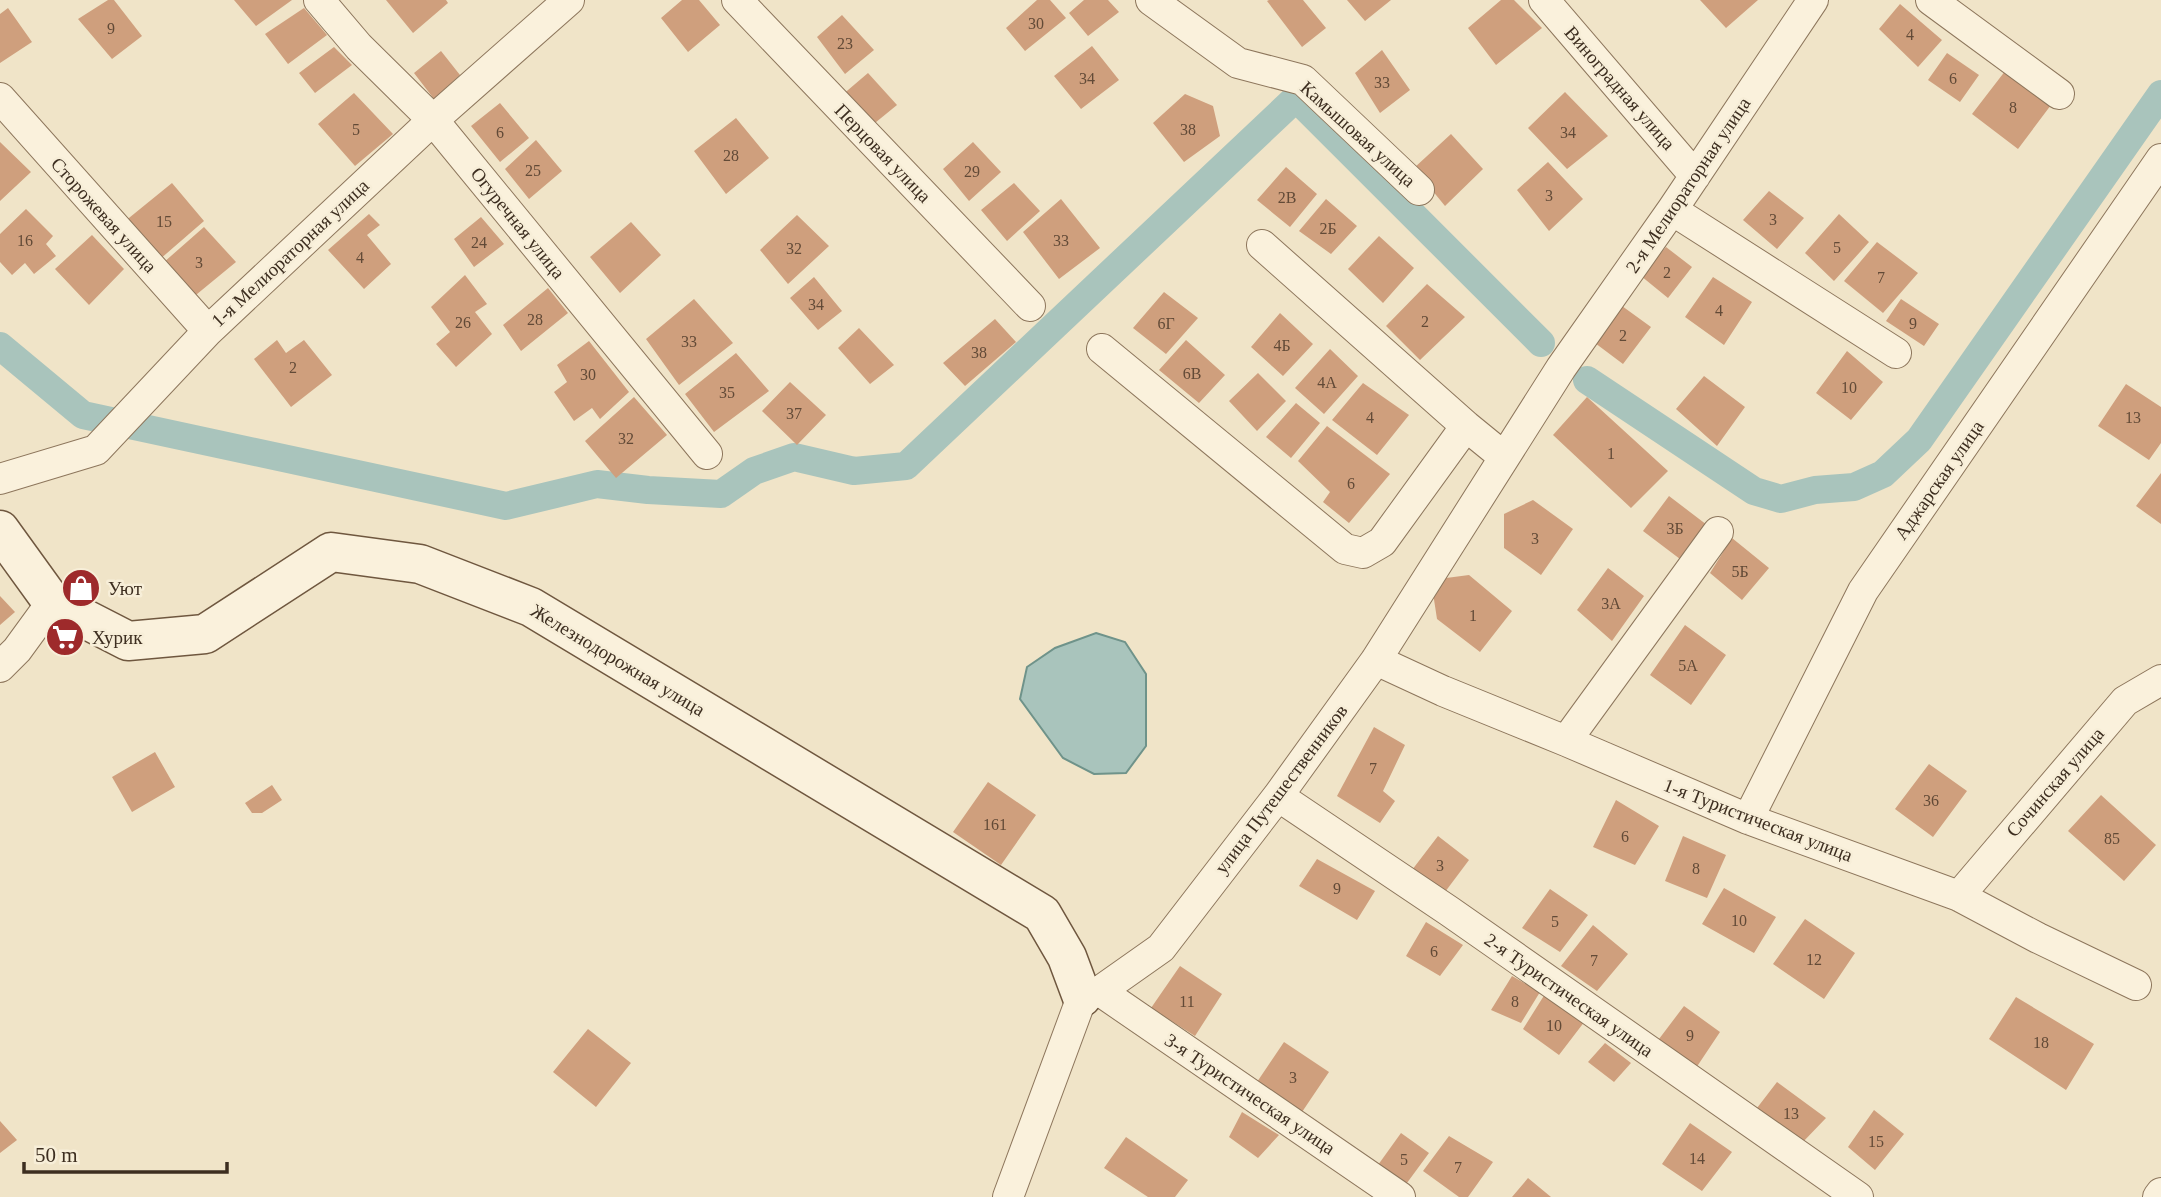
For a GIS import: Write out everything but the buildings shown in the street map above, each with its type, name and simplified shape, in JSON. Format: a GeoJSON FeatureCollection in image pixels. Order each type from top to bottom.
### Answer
{"type":"FeatureCollection","features":[{"type":"Feature","properties":{"kind":"street","name":"Огуречная улица"},"geometry":{"type":"LineString","coordinates":[[319,0],[359,47],[433,120],[707,454]]}},
{"type":"Feature","properties":{"kind":"street","name":"1-я Мелиораторная улица"},"geometry":{"type":"LineString","coordinates":[[0,479],[96,450],[208,331],[433,120],[569,0]]}},
{"type":"Feature","properties":{"kind":"street","name":"Перцовая улица"},"geometry":{"type":"LineString","coordinates":[[737,0],[1030,306]]}},
{"type":"Feature","properties":{"kind":"street","name":"Камышовая улица"},"geometry":{"type":"LineString","coordinates":[[1151,0],[1238,63],[1303,80],[1419,190]]}},
{"type":"Feature","properties":{"kind":"street","name":"Виноградная улица"},"geometry":{"type":"LineString","coordinates":[[1544,0],[1695,176]]}},
{"type":"Feature","properties":{"kind":"street","name":"2-я Мелиораторная улица"},"geometry":{"type":"LineString","coordinates":[[1561,368],[1672,210],[1813,0]]}},
{"type":"Feature","properties":{"kind":"street"},"geometry":{"type":"LineString","coordinates":[[1931,0],[2059,94]]}},
{"type":"Feature","properties":{"kind":"street","name":"Сторожевая улица"},"geometry":{"type":"LineString","coordinates":[[0,98],[208,331]]}},
{"type":"Feature","properties":{"kind":"street","name":"Аджарская улица"},"geometry":{"type":"LineString","coordinates":[[1748,819],[1863,591],[2161,159]]}},
{"type":"Feature","properties":{"kind":"street"},"geometry":{"type":"LineString","coordinates":[[1672,210],[1896,353]]}},
{"type":"Feature","properties":{"kind":"street"},"geometry":{"type":"LineString","coordinates":[[1262,245],[1504,457]]}},
{"type":"Feature","properties":{"kind":"street"},"geometry":{"type":"LineString","coordinates":[[1101,349],[1345,550],[1363,553],[1382,542],[1466,426]]}},
{"type":"Feature","properties":{"kind":"street","name":"улица Путешественников"},"geometry":{"type":"LineString","coordinates":[[1091,994],[1161,948],[1278,796],[1376,660],[1561,368]]}},
{"type":"Feature","properties":{"kind":"street","name":"Железнодорожная улица"},"geometry":{"type":"LineString","coordinates":[[0,530],[52,602],[128,641],[205,634],[331,552],[420,564],[531,607],[1042,914],[1091,994]]}},
{"type":"Feature","properties":{"kind":"street"},"geometry":{"type":"LineString","coordinates":[[1566,741],[1718,532]]}},
{"type":"Feature","properties":{"kind":"street"},"geometry":{"type":"LineString","coordinates":[[0,667],[17,650],[52,602]]}},
{"type":"Feature","properties":{"kind":"street","name":"1-я Туристическая улица"},"geometry":{"type":"LineString","coordinates":[[1376,660],[1443,691],[1748,819],[1959,896],[2136,985]]}},
{"type":"Feature","properties":{"kind":"street","name":"Сочинская улица"},"geometry":{"type":"LineString","coordinates":[[1959,896],[2125,701],[2161,680]]}},
{"type":"Feature","properties":{"kind":"street","name":"2-я Туристическая улица"},"geometry":{"type":"LineString","coordinates":[[1278,796],[1449,911],[1857,1197]]}},
{"type":"Feature","properties":{"kind":"street"},"geometry":{"type":"LineString","coordinates":[[1008,1197],[1091,994]]}},
{"type":"Feature","properties":{"kind":"street","name":"3-я Туристическая улица"},"geometry":{"type":"LineString","coordinates":[[1091,994],[1400,1197]]}},
{"type":"Feature","properties":{"kind":"water"},"geometry":{"type":"Polygon","coordinates":[[[1096,633],[1125,642],[1146,674],[1146,746],[1126,773],[1094,774],[1063,758],[1020,699],[1027,667],[1055,648],[1096,633]]]}},
{"type":"Feature","properties":{"kind":"waterway"},"geometry":{"type":"LineString","coordinates":[[1587,380],[1754,491],[1781,499],[1815,490],[1854,487],[1883,474],[1919,440],[2161,94]]}},
{"type":"Feature","properties":{"kind":"waterway"},"geometry":{"type":"LineString","coordinates":[[0,346],[83,415],[506,506],[597,484],[721,494],[754,471],[794,457],[854,471],[906,466],[1296,98],[1541,343]]}},
{"type":"Feature","properties":{"kind":"place","name":"Уют"},"geometry":{"type":"Point","coordinates":[81,588]}},
{"type":"Feature","properties":{"kind":"place","name":"Хурик"},"geometry":{"type":"Point","coordinates":[65,637]}}]}
